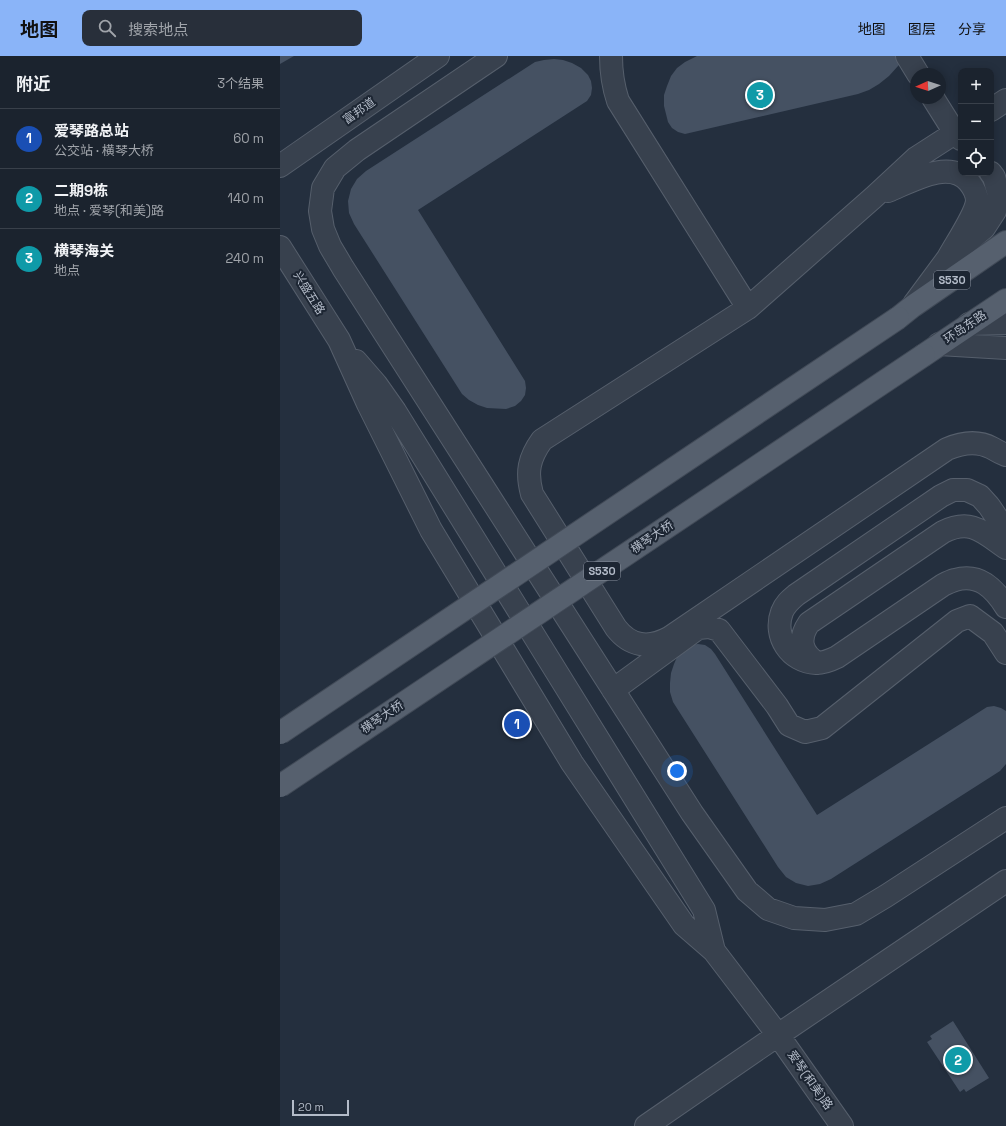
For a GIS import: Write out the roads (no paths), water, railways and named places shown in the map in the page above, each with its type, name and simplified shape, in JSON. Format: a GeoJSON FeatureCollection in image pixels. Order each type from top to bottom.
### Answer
{"type":"FeatureCollection","features":[{"type":"Feature","properties":{"kind":"main road","name":"S530"},"geometry":{"type":"LineString","coordinates":[[280,733],[905,312],[1006,242]]}},
{"type":"Feature","properties":{"kind":"main road","name":"环岛东路"},"geometry":{"type":"LineString","coordinates":[[931,350],[1006,300]]}},
{"type":"Feature","properties":{"kind":"main road","name":"横琴大桥"},"geometry":{"type":"LineString","coordinates":[[280,786],[931,350]]}},
{"type":"Feature","properties":{"kind":"street","name":"富邦道"},"geometry":{"type":"LineString","coordinates":[[280,166],[438,56]]}},
{"type":"Feature","properties":{"kind":"street"},"geometry":{"type":"LineString","coordinates":[[496,56],[357,150],[335,168],[322,188],[320,210],[323,229],[330,246],[343,268],[692,813],[747,891],[768,909],[794,918],[825,920],[856,914],[1006,818]]}},
{"type":"Feature","properties":{"kind":"street"},"geometry":{"type":"LineString","coordinates":[[611,56],[613,86],[618,101],[748,308]]}},
{"type":"Feature","properties":{"kind":"street"},"geometry":{"type":"LineString","coordinates":[[907,56],[914,68]]}},
{"type":"Feature","properties":{"kind":"street"},"geometry":{"type":"LineString","coordinates":[[994,108],[1006,100]]}},
{"type":"Feature","properties":{"kind":"street"},"geometry":{"type":"LineString","coordinates":[[938,104],[958,133]]}},
{"type":"Feature","properties":{"kind":"street"},"geometry":{"type":"LineString","coordinates":[[958,135],[916,158],[748,308],[542,440],[535,449],[530,460],[528,471],[529,483],[532,494],[616,628],[628,640],[644,645],[661,642],[669,638],[946,450],[955,446],[974,443],[983,445],[1006,455]]}},
{"type":"Feature","properties":{"kind":"street"},"geometry":{"type":"LineString","coordinates":[[874,197],[926,175],[940,171],[954,171],[966,177],[974,188],[977,201],[973,214],[948,258],[905,312]]}},
{"type":"Feature","properties":{"kind":"street"},"geometry":{"type":"LineString","coordinates":[[948,258],[984,228],[995,211],[999,195],[993,176]]}},
{"type":"Feature","properties":{"kind":"street","name":"兴盛五路"},"geometry":{"type":"LineString","coordinates":[[280,246],[339,340]]}},
{"type":"Feature","properties":{"kind":"street"},"geometry":{"type":"LineString","coordinates":[[969,324],[1006,323]]}},
{"type":"Feature","properties":{"kind":"street"},"geometry":{"type":"LineString","coordinates":[[339,340],[368,404],[431,530],[572,763],[684,925],[714,951]]}},
{"type":"Feature","properties":{"kind":"street"},"geometry":{"type":"LineString","coordinates":[[339,340],[376,384],[395,411],[704,910],[714,951]]}},
{"type":"Feature","properties":{"kind":"street"},"geometry":{"type":"LineString","coordinates":[[931,350],[1006,348]]}},
{"type":"Feature","properties":{"kind":"street"},"geometry":{"type":"LineString","coordinates":[[1006,531],[989,506],[980,496],[967,490],[953,490],[941,496],[796,595],[788,602],[782,611],[779,621],[783,642],[789,651],[797,658],[807,662],[817,663],[828,661],[837,656],[943,585],[955,580],[967,578],[979,581],[990,587],[1006,606]]}},
{"type":"Feature","properties":{"kind":"street"},"geometry":{"type":"LineString","coordinates":[[817,663],[810,659],[803,645],[802,637],[804,630],[809,623],[943,532],[951,528],[970,526],[979,529],[1006,548]]}},
{"type":"Feature","properties":{"kind":"street"},"geometry":{"type":"LineString","coordinates":[[613,690],[698,628],[709,627],[719,630],[777,706],[789,725],[805,732],[822,728],[957,621],[970,616],[993,633],[1006,653]]}},
{"type":"Feature","properties":{"kind":"street"},"geometry":{"type":"LineString","coordinates":[[646,1126],[1006,881]]}},
{"type":"Feature","properties":{"kind":"street","name":"爱琴(和美)路"},"geometry":{"type":"LineString","coordinates":[[714,951],[778,1035],[842,1126]]}},
{"type":"Feature","properties":{"kind":"place","name":"横琴海关"},"geometry":{"type":"Point","coordinates":[760,95]}},
{"type":"Feature","properties":{"kind":"place","name":"爱琴路总站"},"geometry":{"type":"Point","coordinates":[517,724]}},
{"type":"Feature","properties":{"kind":"place","name":"二期9栋"},"geometry":{"type":"Point","coordinates":[958,1060]}}]}
